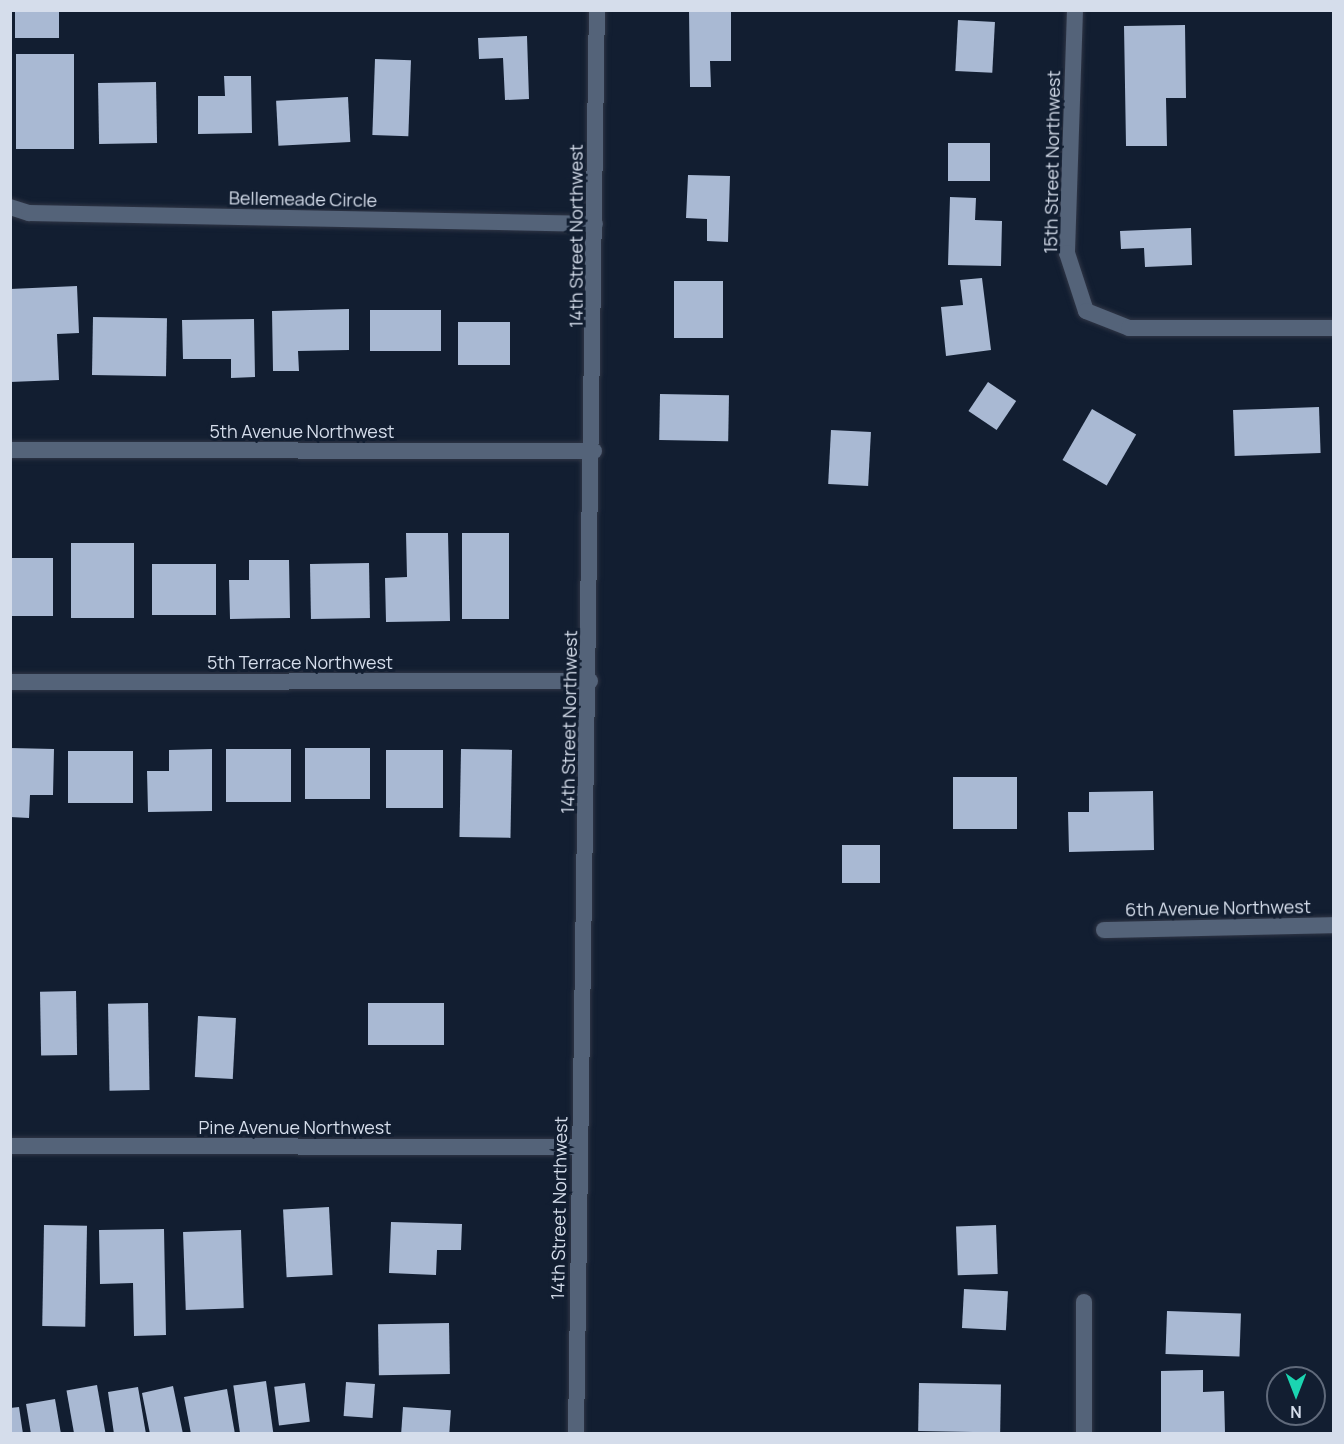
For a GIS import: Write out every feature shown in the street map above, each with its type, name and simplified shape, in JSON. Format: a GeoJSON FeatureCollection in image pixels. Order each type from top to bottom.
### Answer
{"type":"FeatureCollection","features":[{"type":"Feature","properties":{"kind":"street","name":"14th Street Northwest"},"geometry":{"type":"LineString","coordinates":[[576,1434],[578,1147],[594,451],[597,10]]}},
{"type":"Feature","properties":{"kind":"street","name":"15th Street Northwest"},"geometry":{"type":"LineString","coordinates":[[1075,10],[1067,253],[1086,311],[1129,328],[1334,328]]}},
{"type":"Feature","properties":{"kind":"street","name":"Bellemeade Circle"},"geometry":{"type":"LineString","coordinates":[[10,207],[29,213],[596,224]]}},
{"type":"Feature","properties":{"kind":"street","name":"5th Avenue Northwest"},"geometry":{"type":"LineString","coordinates":[[10,450],[594,451]]}},
{"type":"Feature","properties":{"kind":"street","name":"5th Terrace Northwest"},"geometry":{"type":"LineString","coordinates":[[10,682],[590,681]]}},
{"type":"Feature","properties":{"kind":"street","name":"6th Avenue Northwest"},"geometry":{"type":"LineString","coordinates":[[1104,930],[1334,925]]}},
{"type":"Feature","properties":{"kind":"street","name":"Pine Avenue Northwest"},"geometry":{"type":"LineString","coordinates":[[10,1146],[578,1147]]}},
{"type":"Feature","properties":{"kind":"street"},"geometry":{"type":"LineString","coordinates":[[1084,1302],[1084,1434]]}},
{"type":"Feature","properties":{"kind":"building"},"geometry":{"type":"Polygon","coordinates":[[[15,10],[59,10],[59,38],[15,38],[15,10]]]}},
{"type":"Feature","properties":{"kind":"building"},"geometry":{"type":"Polygon","coordinates":[[[689,10],[731,10],[731,61],[710,61],[711,87],[690,87],[689,10]]]}},
{"type":"Feature","properties":{"kind":"building"},"geometry":{"type":"Polygon","coordinates":[[[958,20],[995,22],[992,73],[955,71],[958,20]]]}},
{"type":"Feature","properties":{"kind":"building"},"geometry":{"type":"Polygon","coordinates":[[[1185,25],[1186,98],[1166,98],[1167,146],[1126,146],[1124,26],[1185,25]]]}},
{"type":"Feature","properties":{"kind":"building"},"geometry":{"type":"Polygon","coordinates":[[[527,36],[529,99],[505,100],[503,58],[479,59],[478,38],[527,36]]]}},
{"type":"Feature","properties":{"kind":"building"},"geometry":{"type":"Polygon","coordinates":[[[16,54],[74,54],[74,149],[16,149],[16,54]]]}},
{"type":"Feature","properties":{"kind":"building"},"geometry":{"type":"Polygon","coordinates":[[[375,59],[411,60],[408,136],[372,135],[375,59]]]}},
{"type":"Feature","properties":{"kind":"building"},"geometry":{"type":"Polygon","coordinates":[[[224,76],[251,76],[252,133],[198,134],[198,96],[225,96],[224,76]]]}},
{"type":"Feature","properties":{"kind":"building"},"geometry":{"type":"Polygon","coordinates":[[[156,82],[157,143],[99,144],[98,83],[156,82]]]}},
{"type":"Feature","properties":{"kind":"building"},"geometry":{"type":"Polygon","coordinates":[[[348,97],[350,142],[278,146],[276,101],[348,97]]]}},
{"type":"Feature","properties":{"kind":"building"},"geometry":{"type":"Polygon","coordinates":[[[948,143],[990,143],[990,181],[948,181],[948,143]]]}},
{"type":"Feature","properties":{"kind":"building"},"geometry":{"type":"Polygon","coordinates":[[[688,175],[730,176],[728,242],[707,241],[707,219],[686,218],[688,175]]]}},
{"type":"Feature","properties":{"kind":"building"},"geometry":{"type":"Polygon","coordinates":[[[950,197],[976,198],[975,220],[1002,221],[1001,266],[948,265],[950,197]]]}},
{"type":"Feature","properties":{"kind":"building"},"geometry":{"type":"Polygon","coordinates":[[[1191,228],[1192,265],[1145,267],[1144,248],[1121,249],[1120,231],[1191,228]]]}},
{"type":"Feature","properties":{"kind":"building"},"geometry":{"type":"Polygon","coordinates":[[[982,278],[991,350],[946,356],[941,307],[963,305],[960,280],[982,278]]]}},
{"type":"Feature","properties":{"kind":"building"},"geometry":{"type":"Polygon","coordinates":[[[674,281],[723,281],[723,338],[674,338],[674,281]]]}},
{"type":"Feature","properties":{"kind":"building"},"geometry":{"type":"Polygon","coordinates":[[[77,286],[79,333],[57,334],[59,380],[10,382],[10,289],[77,286]]]}},
{"type":"Feature","properties":{"kind":"building"},"geometry":{"type":"Polygon","coordinates":[[[349,309],[349,350],[298,351],[299,371],[273,371],[272,311],[349,309]]]}},
{"type":"Feature","properties":{"kind":"building"},"geometry":{"type":"Polygon","coordinates":[[[370,310],[441,310],[441,351],[370,351],[370,310]]]}},
{"type":"Feature","properties":{"kind":"building"},"geometry":{"type":"Polygon","coordinates":[[[93,317],[167,318],[166,376],[92,375],[93,317]]]}},
{"type":"Feature","properties":{"kind":"building"},"geometry":{"type":"Polygon","coordinates":[[[254,319],[255,377],[231,378],[231,359],[183,359],[182,320],[254,319]]]}},
{"type":"Feature","properties":{"kind":"building"},"geometry":{"type":"Polygon","coordinates":[[[458,322],[510,322],[510,365],[458,365],[458,322]]]}},
{"type":"Feature","properties":{"kind":"building"},"geometry":{"type":"Polygon","coordinates":[[[988,382],[1016,401],[997,430],[968,411],[988,382]]]}},
{"type":"Feature","properties":{"kind":"building"},"geometry":{"type":"Polygon","coordinates":[[[660,394],[729,395],[728,441],[659,440],[660,394]]]}},
{"type":"Feature","properties":{"kind":"building"},"geometry":{"type":"Polygon","coordinates":[[[1319,407],[1321,453],[1235,456],[1233,410],[1319,407]]]}},
{"type":"Feature","properties":{"kind":"building"},"geometry":{"type":"Polygon","coordinates":[[[1092,409],[1136,434],[1107,486],[1062,460],[1092,409]]]}},
{"type":"Feature","properties":{"kind":"building"},"geometry":{"type":"Polygon","coordinates":[[[831,430],[871,432],[868,486],[828,484],[831,430]]]}},
{"type":"Feature","properties":{"kind":"building"},"geometry":{"type":"Polygon","coordinates":[[[406,533],[448,533],[450,621],[386,622],[385,578],[407,577],[406,533]]]}},
{"type":"Feature","properties":{"kind":"building"},"geometry":{"type":"Polygon","coordinates":[[[462,533],[509,533],[509,619],[462,619],[462,533]]]}},
{"type":"Feature","properties":{"kind":"building"},"geometry":{"type":"Polygon","coordinates":[[[71,543],[134,543],[134,618],[71,618],[71,543]]]}},
{"type":"Feature","properties":{"kind":"building"},"geometry":{"type":"Polygon","coordinates":[[[10,558],[53,558],[53,616],[10,616],[10,558]]]}},
{"type":"Feature","properties":{"kind":"building"},"geometry":{"type":"Polygon","coordinates":[[[249,560],[289,560],[290,618],[230,619],[229,580],[249,580],[249,560]]]}},
{"type":"Feature","properties":{"kind":"building"},"geometry":{"type":"Polygon","coordinates":[[[369,563],[370,618],[311,619],[310,564],[369,563]]]}},
{"type":"Feature","properties":{"kind":"building"},"geometry":{"type":"Polygon","coordinates":[[[152,564],[216,564],[216,615],[152,615],[152,564]]]}},
{"type":"Feature","properties":{"kind":"building"},"geometry":{"type":"Polygon","coordinates":[[[10,748],[54,749],[53,795],[30,795],[29,818],[10,817],[10,748]]]}},
{"type":"Feature","properties":{"kind":"building"},"geometry":{"type":"Polygon","coordinates":[[[305,748],[370,748],[370,799],[305,799],[305,748]]]}},
{"type":"Feature","properties":{"kind":"building"},"geometry":{"type":"Polygon","coordinates":[[[212,749],[212,811],[148,812],[147,771],[169,771],[169,750],[212,749]]]}},
{"type":"Feature","properties":{"kind":"building"},"geometry":{"type":"Polygon","coordinates":[[[226,749],[291,749],[291,802],[226,802],[226,749]]]}},
{"type":"Feature","properties":{"kind":"building"},"geometry":{"type":"Polygon","coordinates":[[[461,749],[512,750],[510,838],[459,837],[461,749]]]}},
{"type":"Feature","properties":{"kind":"building"},"geometry":{"type":"Polygon","coordinates":[[[386,750],[443,750],[443,808],[386,808],[386,750]]]}},
{"type":"Feature","properties":{"kind":"building"},"geometry":{"type":"Polygon","coordinates":[[[68,751],[133,751],[133,803],[68,803],[68,751]]]}},
{"type":"Feature","properties":{"kind":"building"},"geometry":{"type":"Polygon","coordinates":[[[953,777],[1017,777],[1017,829],[953,829],[953,777]]]}},
{"type":"Feature","properties":{"kind":"building"},"geometry":{"type":"Polygon","coordinates":[[[1153,791],[1154,850],[1069,852],[1068,812],[1089,812],[1089,792],[1153,791]]]}},
{"type":"Feature","properties":{"kind":"building"},"geometry":{"type":"Polygon","coordinates":[[[842,845],[880,845],[880,883],[842,883],[842,845]]]}},
{"type":"Feature","properties":{"kind":"building"},"geometry":{"type":"Polygon","coordinates":[[[76,991],[77,1055],[41,1056],[40,992],[76,991]]]}},
{"type":"Feature","properties":{"kind":"building"},"geometry":{"type":"Polygon","coordinates":[[[148,1003],[150,1090],[110,1091],[108,1004],[148,1003]]]}},
{"type":"Feature","properties":{"kind":"building"},"geometry":{"type":"Polygon","coordinates":[[[368,1003],[444,1003],[444,1045],[368,1045],[368,1003]]]}},
{"type":"Feature","properties":{"kind":"building"},"geometry":{"type":"Polygon","coordinates":[[[198,1016],[236,1018],[233,1079],[195,1077],[198,1016]]]}},
{"type":"Feature","properties":{"kind":"building"},"geometry":{"type":"Polygon","coordinates":[[[329,1207],[333,1275],[287,1277],[283,1209],[329,1207]]]}},
{"type":"Feature","properties":{"kind":"building"},"geometry":{"type":"Polygon","coordinates":[[[391,1222],[462,1224],[461,1250],[437,1250],[436,1275],[389,1273],[391,1222]]]}},
{"type":"Feature","properties":{"kind":"building"},"geometry":{"type":"Polygon","coordinates":[[[44,1225],[87,1226],[85,1327],[42,1326],[44,1225]]]}},
{"type":"Feature","properties":{"kind":"building"},"geometry":{"type":"Polygon","coordinates":[[[996,1225],[998,1274],[958,1275],[956,1226],[996,1225]]]}},
{"type":"Feature","properties":{"kind":"building"},"geometry":{"type":"Polygon","coordinates":[[[164,1229],[166,1335],[134,1336],[133,1283],[100,1284],[99,1230],[164,1229]]]}},
{"type":"Feature","properties":{"kind":"building"},"geometry":{"type":"Polygon","coordinates":[[[241,1230],[244,1308],[186,1310],[183,1232],[241,1230]]]}},
{"type":"Feature","properties":{"kind":"building"},"geometry":{"type":"Polygon","coordinates":[[[964,1289],[1008,1291],[1006,1330],[962,1328],[964,1289]]]}},
{"type":"Feature","properties":{"kind":"building"},"geometry":{"type":"Polygon","coordinates":[[[1167,1311],[1241,1314],[1239,1357],[1165,1354],[1167,1311]]]}},
{"type":"Feature","properties":{"kind":"building"},"geometry":{"type":"Polygon","coordinates":[[[449,1323],[450,1374],[379,1375],[378,1324],[449,1323]]]}},
{"type":"Feature","properties":{"kind":"building"},"geometry":{"type":"Polygon","coordinates":[[[1203,1370],[1203,1392],[1224,1391],[1225,1433],[1161,1434],[1161,1371],[1203,1370]]]}},
{"type":"Feature","properties":{"kind":"building"},"geometry":{"type":"Polygon","coordinates":[[[266,1381],[273,1433],[240,1434],[233,1386],[266,1381]]]}},
{"type":"Feature","properties":{"kind":"building"},"geometry":{"type":"Polygon","coordinates":[[[346,1382],[375,1384],[373,1418],[344,1416],[346,1382]]]}},
{"type":"Feature","properties":{"kind":"building"},"geometry":{"type":"Polygon","coordinates":[[[305,1383],[310,1422],[279,1425],[274,1387],[305,1383]]]}},
{"type":"Feature","properties":{"kind":"building"},"geometry":{"type":"Polygon","coordinates":[[[919,1383],[1001,1384],[1000,1432],[918,1431],[919,1383]]]}},
{"type":"Feature","properties":{"kind":"building"},"geometry":{"type":"Polygon","coordinates":[[[97,1385],[106,1434],[74,1434],[66,1390],[97,1385]]]}},
{"type":"Feature","properties":{"kind":"building"},"geometry":{"type":"Polygon","coordinates":[[[173,1386],[183,1434],[150,1434],[142,1393],[173,1386]]]}},
{"type":"Feature","properties":{"kind":"building"},"geometry":{"type":"Polygon","coordinates":[[[138,1387],[146,1434],[114,1434],[108,1392],[138,1387]]]}},
{"type":"Feature","properties":{"kind":"building"},"geometry":{"type":"Polygon","coordinates":[[[227,1389],[235,1434],[191,1434],[184,1397],[227,1389]]]}},
{"type":"Feature","properties":{"kind":"building"},"geometry":{"type":"Polygon","coordinates":[[[55,1399],[61,1434],[31,1434],[26,1404],[55,1399]]]}},
{"type":"Feature","properties":{"kind":"building"},"geometry":{"type":"Polygon","coordinates":[[[19,1407],[23,1434],[10,1434],[10,1408],[19,1407]]]}},
{"type":"Feature","properties":{"kind":"building"},"geometry":{"type":"Polygon","coordinates":[[[403,1407],[451,1410],[449,1434],[401,1434],[403,1407]]]}}]}
